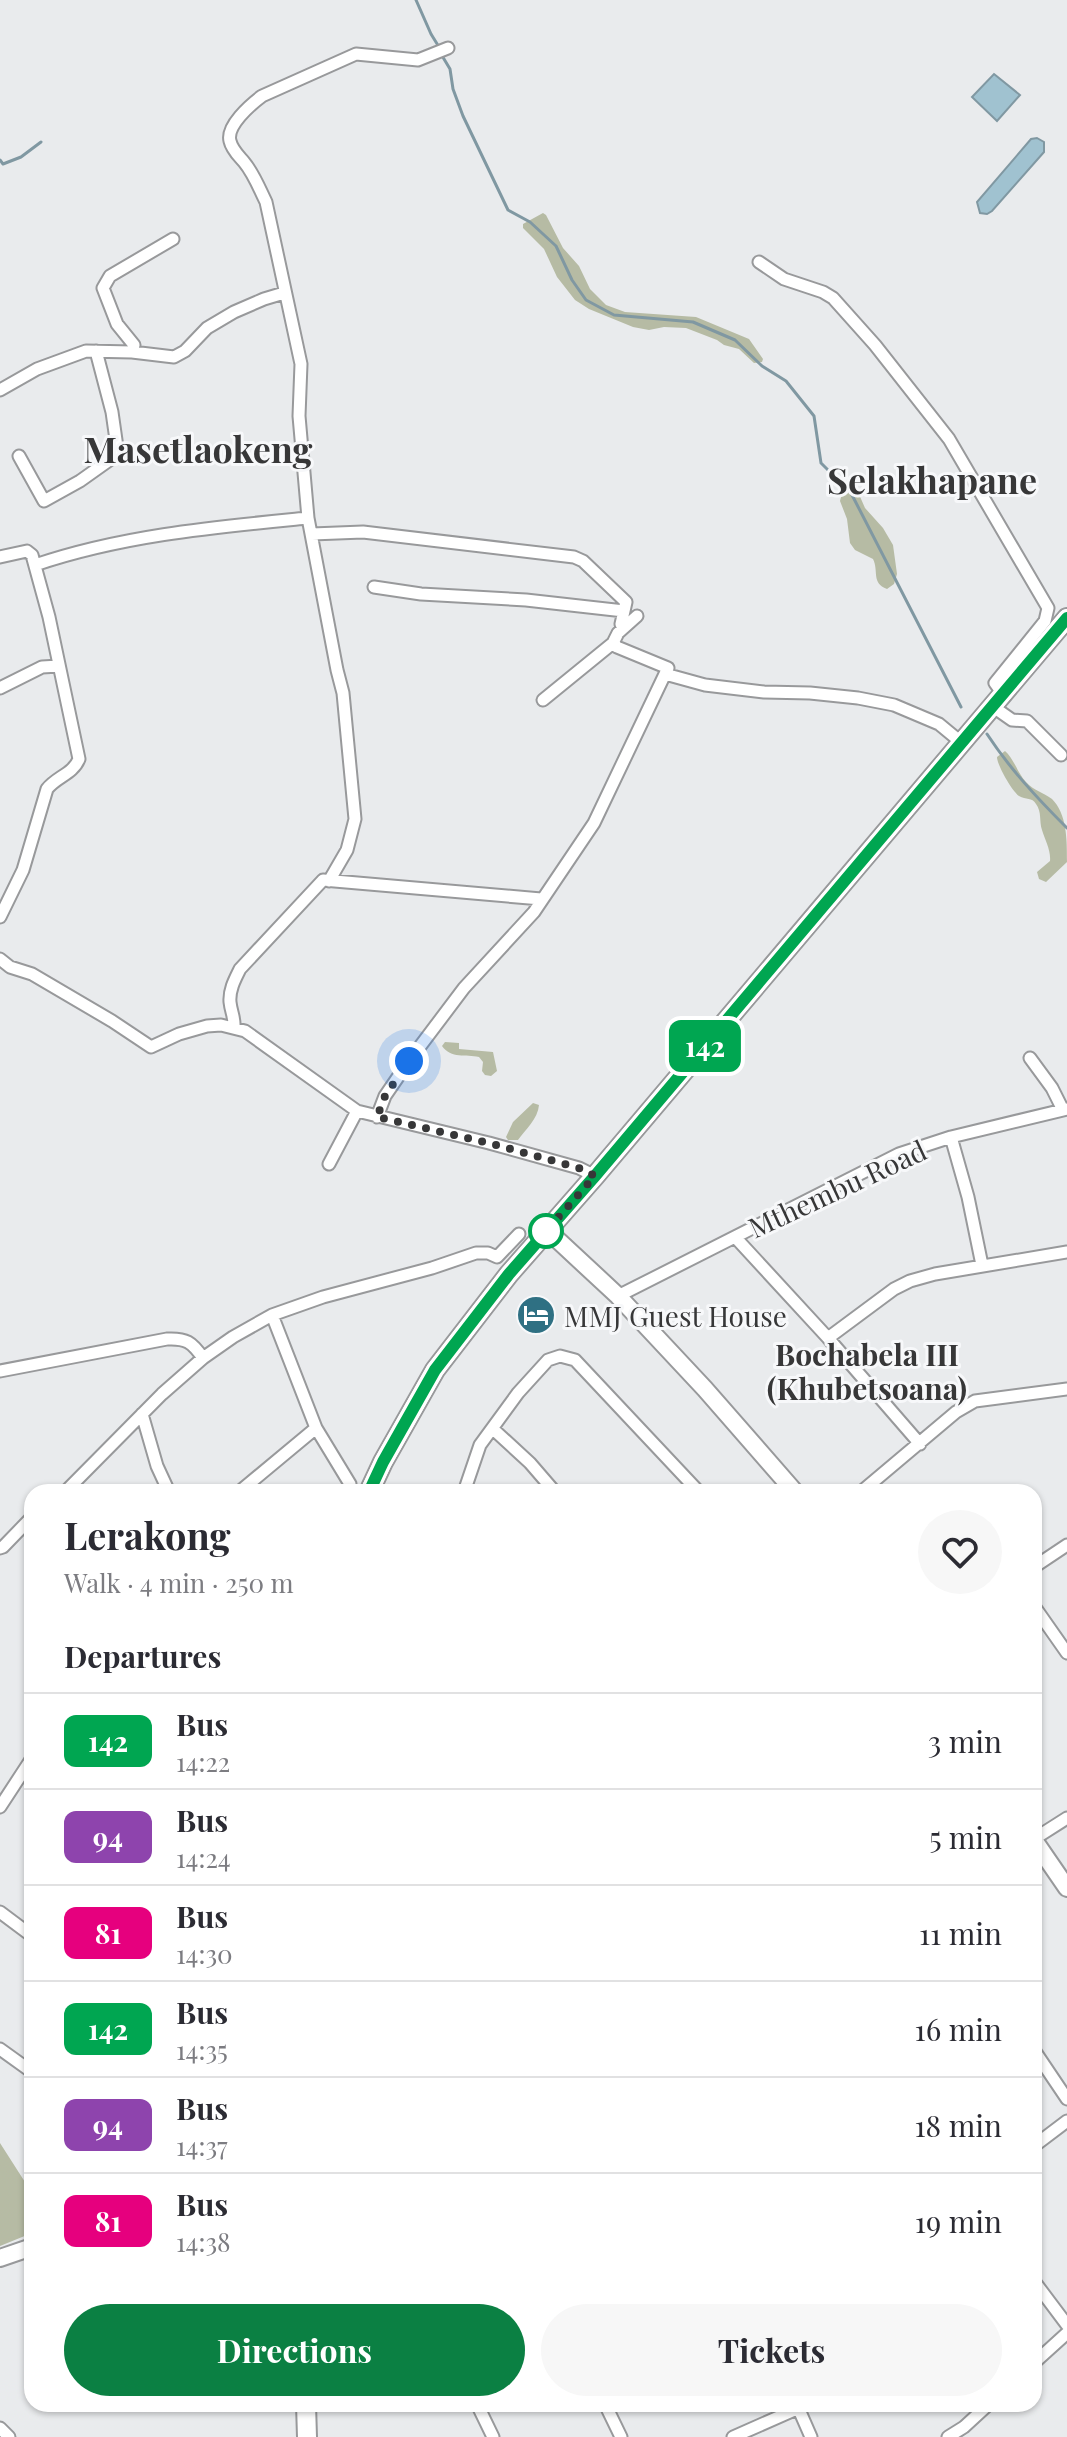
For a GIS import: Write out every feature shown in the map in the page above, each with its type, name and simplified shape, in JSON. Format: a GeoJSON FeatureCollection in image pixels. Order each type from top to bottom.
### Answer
{"type":"FeatureCollection","features":[{"type":"Feature","properties":{"kind":"main road"},"geometry":{"type":"LineString","coordinates":[[373,1484],[435,1370],[520,1261],[1067,618]]}},
{"type":"Feature","properties":{"kind":"main road"},"geometry":{"type":"LineString","coordinates":[[306,2412],[307,2437]]}},
{"type":"Feature","properties":{"kind":"street"},"geometry":{"type":"LineString","coordinates":[[329,881],[347,850],[355,819],[343,693],[308,518],[299,416],[301,364],[266,202],[230,140],[233,127],[262,96],[356,54],[418,60],[448,48]]}},
{"type":"Feature","properties":{"kind":"street"},"geometry":{"type":"LineString","coordinates":[[132,352],[134,345],[117,324],[103,288],[110,276],[173,239]]}},
{"type":"Feature","properties":{"kind":"street"},"geometry":{"type":"LineString","coordinates":[[759,262],[784,279],[833,298],[875,345],[949,439],[1048,608],[1045,621],[995,683],[997,700],[1012,720],[1027,721],[1061,755]]}},
{"type":"Feature","properties":{"kind":"street"},"geometry":{"type":"LineString","coordinates":[[0,390],[37,369],[86,351],[174,357],[185,351],[207,328],[234,312],[284,293]]}},
{"type":"Feature","properties":{"kind":"street"},"geometry":{"type":"LineString","coordinates":[[19,456],[44,501],[80,481],[118,454],[112,412],[96,351]]}},
{"type":"Feature","properties":{"kind":"street"},"geometry":{"type":"LineString","coordinates":[[35,565],[65,555],[160,536],[308,518]]}},
{"type":"Feature","properties":{"kind":"street"},"geometry":{"type":"LineString","coordinates":[[312,534],[363,532],[574,557],[583,561],[626,602],[621,624],[623,628]]}},
{"type":"Feature","properties":{"kind":"street"},"geometry":{"type":"LineString","coordinates":[[0,557],[27,551],[32,555],[79,759],[72,770],[47,789],[23,870],[0,917]]}},
{"type":"Feature","properties":{"kind":"street"},"geometry":{"type":"LineString","coordinates":[[374,587],[421,594],[526,600],[624,611]]}},
{"type":"Feature","properties":{"kind":"street"},"geometry":{"type":"LineString","coordinates":[[543,700],[613,643],[618,633],[637,616]]}},
{"type":"Feature","properties":{"kind":"street"},"geometry":{"type":"LineString","coordinates":[[377,1117],[385,1096],[464,988],[534,912],[594,823],[668,668],[613,643]]}},
{"type":"Feature","properties":{"kind":"street"},"geometry":{"type":"LineString","coordinates":[[0,688],[42,667],[59,666]]}},
{"type":"Feature","properties":{"kind":"street"},"geometry":{"type":"LineString","coordinates":[[665,674],[705,685],[764,692],[834,695],[894,705],[939,724],[962,743]]}},
{"type":"Feature","properties":{"kind":"street"},"geometry":{"type":"LineString","coordinates":[[234,1028],[235,1018],[230,1001],[233,982],[240,969],[323,880],[541,899]]}},
{"type":"Feature","properties":{"kind":"street"},"geometry":{"type":"LineString","coordinates":[[0,959],[10,967],[32,974],[151,1047],[207,1026],[221,1025],[245,1031],[357,1111],[489,1143],[579,1168],[595,1176]]}},
{"type":"Feature","properties":{"kind":"street"},"geometry":{"type":"LineString","coordinates":[[0,978],[10,967]]}},
{"type":"Feature","properties":{"kind":"street"},"geometry":{"type":"LineString","coordinates":[[1030,1058],[1065,1110]]}},
{"type":"Feature","properties":{"kind":"street","name":"Mthembu Road"},"geometry":{"type":"LineString","coordinates":[[618,1296],[899,1154],[951,1137],[1065,1110]]}},
{"type":"Feature","properties":{"kind":"street"},"geometry":{"type":"LineString","coordinates":[[329,1164],[357,1111]]}},
{"type":"Feature","properties":{"kind":"street"},"geometry":{"type":"LineString","coordinates":[[951,1137],[982,1265]]}},
{"type":"Feature","properties":{"kind":"street"},"geometry":{"type":"LineString","coordinates":[[547,1230],[618,1296],[788,1484]]}},
{"type":"Feature","properties":{"kind":"street"},"geometry":{"type":"LineString","coordinates":[[73,1484],[203,1358],[272,1315],[476,1253],[497,1257],[519,1234]]}},
{"type":"Feature","properties":{"kind":"street"},"geometry":{"type":"LineString","coordinates":[[735,1237],[920,1444]]}},
{"type":"Feature","properties":{"kind":"street"},"geometry":{"type":"LineString","coordinates":[[504,1248],[520,1261]]}},
{"type":"Feature","properties":{"kind":"street"},"geometry":{"type":"LineString","coordinates":[[828,1338],[894,1289],[910,1281],[982,1265],[1067,1252]]}},
{"type":"Feature","properties":{"kind":"street"},"geometry":{"type":"LineString","coordinates":[[272,1315],[316,1428],[350,1484]]}},
{"type":"Feature","properties":{"kind":"street"},"geometry":{"type":"LineString","coordinates":[[0,1371],[181,1338],[193,1343],[203,1358]]}},
{"type":"Feature","properties":{"kind":"street"},"geometry":{"type":"LineString","coordinates":[[467,1484],[480,1445],[518,1393],[548,1360],[560,1356],[575,1360],[691,1484]]}},
{"type":"Feature","properties":{"kind":"street"},"geometry":{"type":"LineString","coordinates":[[871,1484],[956,1412],[975,1401],[1067,1389]]}},
{"type":"Feature","properties":{"kind":"street"},"geometry":{"type":"LineString","coordinates":[[142,1414],[165,1484]]}},
{"type":"Feature","properties":{"kind":"street"},"geometry":{"type":"LineString","coordinates":[[249,1484],[316,1428]]}},
{"type":"Feature","properties":{"kind":"street"},"geometry":{"type":"LineString","coordinates":[[493,1429],[548,1484]]}},
{"type":"Feature","properties":{"kind":"street"},"geometry":{"type":"LineString","coordinates":[[0,1548],[24,1525]]}},
{"type":"Feature","properties":{"kind":"street"},"geometry":{"type":"LineString","coordinates":[[1042,1562],[1067,1545]]}},
{"type":"Feature","properties":{"kind":"street"},"geometry":{"type":"LineString","coordinates":[[1042,1617],[1067,1653]]}},
{"type":"Feature","properties":{"kind":"street"},"geometry":{"type":"LineString","coordinates":[[0,1807],[24,1770]]}},
{"type":"Feature","properties":{"kind":"street"},"geometry":{"type":"LineString","coordinates":[[1042,1834],[1067,1818]]}},
{"type":"Feature","properties":{"kind":"street"},"geometry":{"type":"LineString","coordinates":[[1042,1851],[1067,1888]]}},
{"type":"Feature","properties":{"kind":"street"},"geometry":{"type":"LineString","coordinates":[[2,1919],[24,1931]]}},
{"type":"Feature","properties":{"kind":"street"},"geometry":{"type":"LineString","coordinates":[[0,2049],[24,2066]]}},
{"type":"Feature","properties":{"kind":"street"},"geometry":{"type":"LineString","coordinates":[[1042,2062],[1067,2099]]}},
{"type":"Feature","properties":{"kind":"street"},"geometry":{"type":"LineString","coordinates":[[1042,2141],[1065,2126]]}},
{"type":"Feature","properties":{"kind":"street"},"geometry":{"type":"LineString","coordinates":[[0,2258],[24,2250]]}},
{"type":"Feature","properties":{"kind":"street"},"geometry":{"type":"LineString","coordinates":[[1042,2292],[1067,2325]]}},
{"type":"Feature","properties":{"kind":"street"},"geometry":{"type":"LineString","coordinates":[[1042,2356],[1067,2333]]}},
{"type":"Feature","properties":{"kind":"street"},"geometry":{"type":"LineString","coordinates":[[481,2412],[493,2437]]}},
{"type":"Feature","properties":{"kind":"street"},"geometry":{"type":"LineString","coordinates":[[609,2412],[621,2437]]}},
{"type":"Feature","properties":{"kind":"street"},"geometry":{"type":"LineString","coordinates":[[733,2437],[785,2412]]}},
{"type":"Feature","properties":{"kind":"street"},"geometry":{"type":"LineString","coordinates":[[801,2412],[811,2437]]}},
{"type":"Feature","properties":{"kind":"street"},"geometry":{"type":"LineString","coordinates":[[948,2437],[980,2412]]}},
{"type":"Feature","properties":{"kind":"street"},"geometry":{"type":"LineString","coordinates":[[0,2428],[9,2437]]}},
{"type":"Feature","properties":{"kind":"green space"},"geometry":{"type":"Polygon","coordinates":[[[543,213],[563,248],[579,266],[590,289],[606,305],[625,312],[696,317],[749,339],[762,362],[754,363],[739,349],[686,328],[649,330],[633,327],[575,300],[557,277],[544,249],[523,228],[523,224],[543,213]]]}},
{"type":"Feature","properties":{"kind":"green space"},"geometry":{"type":"Polygon","coordinates":[[[854,483],[865,508],[893,545],[897,574],[894,584],[887,589],[877,580],[873,559],[855,550],[850,543],[847,519],[840,501],[844,485],[854,483]]]}},
{"type":"Feature","properties":{"kind":"green space"},"geometry":{"type":"Polygon","coordinates":[[[1005,751],[1026,782],[1052,799],[1061,812],[1067,862],[1046,882],[1039,879],[1037,872],[1050,861],[1039,810],[1033,800],[1016,793],[1005,778],[997,757],[1005,751]]]}},
{"type":"Feature","properties":{"kind":"green space"},"geometry":{"type":"Polygon","coordinates":[[[445,1042],[459,1043],[459,1049],[493,1052],[497,1071],[491,1076],[485,1075],[479,1057],[450,1053],[442,1046],[445,1042]]]}},
{"type":"Feature","properties":{"kind":"green space"},"geometry":{"type":"Polygon","coordinates":[[[533,1103],[539,1105],[534,1120],[518,1140],[508,1140],[506,1137],[513,1122],[533,1103]]]}},
{"type":"Feature","properties":{"kind":"green space"},"geometry":{"type":"Polygon","coordinates":[[[0,2143],[24,2180],[24,2236],[0,2246],[0,2143]]]}},
{"type":"Feature","properties":{"kind":"water"},"geometry":{"type":"Polygon","coordinates":[[[994,74],[1020,95],[997,121],[972,97],[994,74]]]}},
{"type":"Feature","properties":{"kind":"water"},"geometry":{"type":"Polygon","coordinates":[[[1031,139],[1044,142],[1044,152],[992,211],[980,213],[977,202],[1031,139]]]}},
{"type":"Feature","properties":{"kind":"waterway"},"geometry":{"type":"LineString","coordinates":[[416,0],[439,47]]}},
{"type":"Feature","properties":{"kind":"waterway"},"geometry":{"type":"LineString","coordinates":[[441,54],[450,69],[453,89],[463,116],[508,210],[530,222],[556,246],[572,280],[586,300],[614,315],[693,322],[735,340],[762,366],[786,381],[814,416],[821,463],[851,493],[961,707]]}},
{"type":"Feature","properties":{"kind":"waterway"},"geometry":{"type":"LineString","coordinates":[[0,160],[3,164],[21,157],[41,142]]}},
{"type":"Feature","properties":{"kind":"waterway"},"geometry":{"type":"LineString","coordinates":[[987,734],[1024,783],[1067,828]]}},
{"type":"Feature","properties":{"kind":"bus line","name":"142"},"geometry":{"type":"LineString","coordinates":[[373,1484],[435,1370],[509,1274],[1067,618]]}},
{"type":"Feature","properties":{"kind":"place","name":"MMJ Guest House"},"geometry":{"type":"Point","coordinates":[536,1315]}},
{"type":"Feature","properties":{"kind":"district","name":"Masetlaokeng"},"geometry":{"type":"Point","coordinates":[198,448]}},
{"type":"Feature","properties":{"kind":"district","name":"Selakhapane"},"geometry":{"type":"Point","coordinates":[932,479]}},
{"type":"Feature","properties":{"kind":"district","name":"Bochabela III (Khubetsoana)"},"geometry":{"type":"Point","coordinates":[867,1371]}},
{"type":"Feature","properties":{"kind":"route"},"geometry":{"type":"LineString","coordinates":[[409,1061],[385,1096],[377,1117],[489,1143],[579,1168],[595,1176],[546,1231]]}}]}
